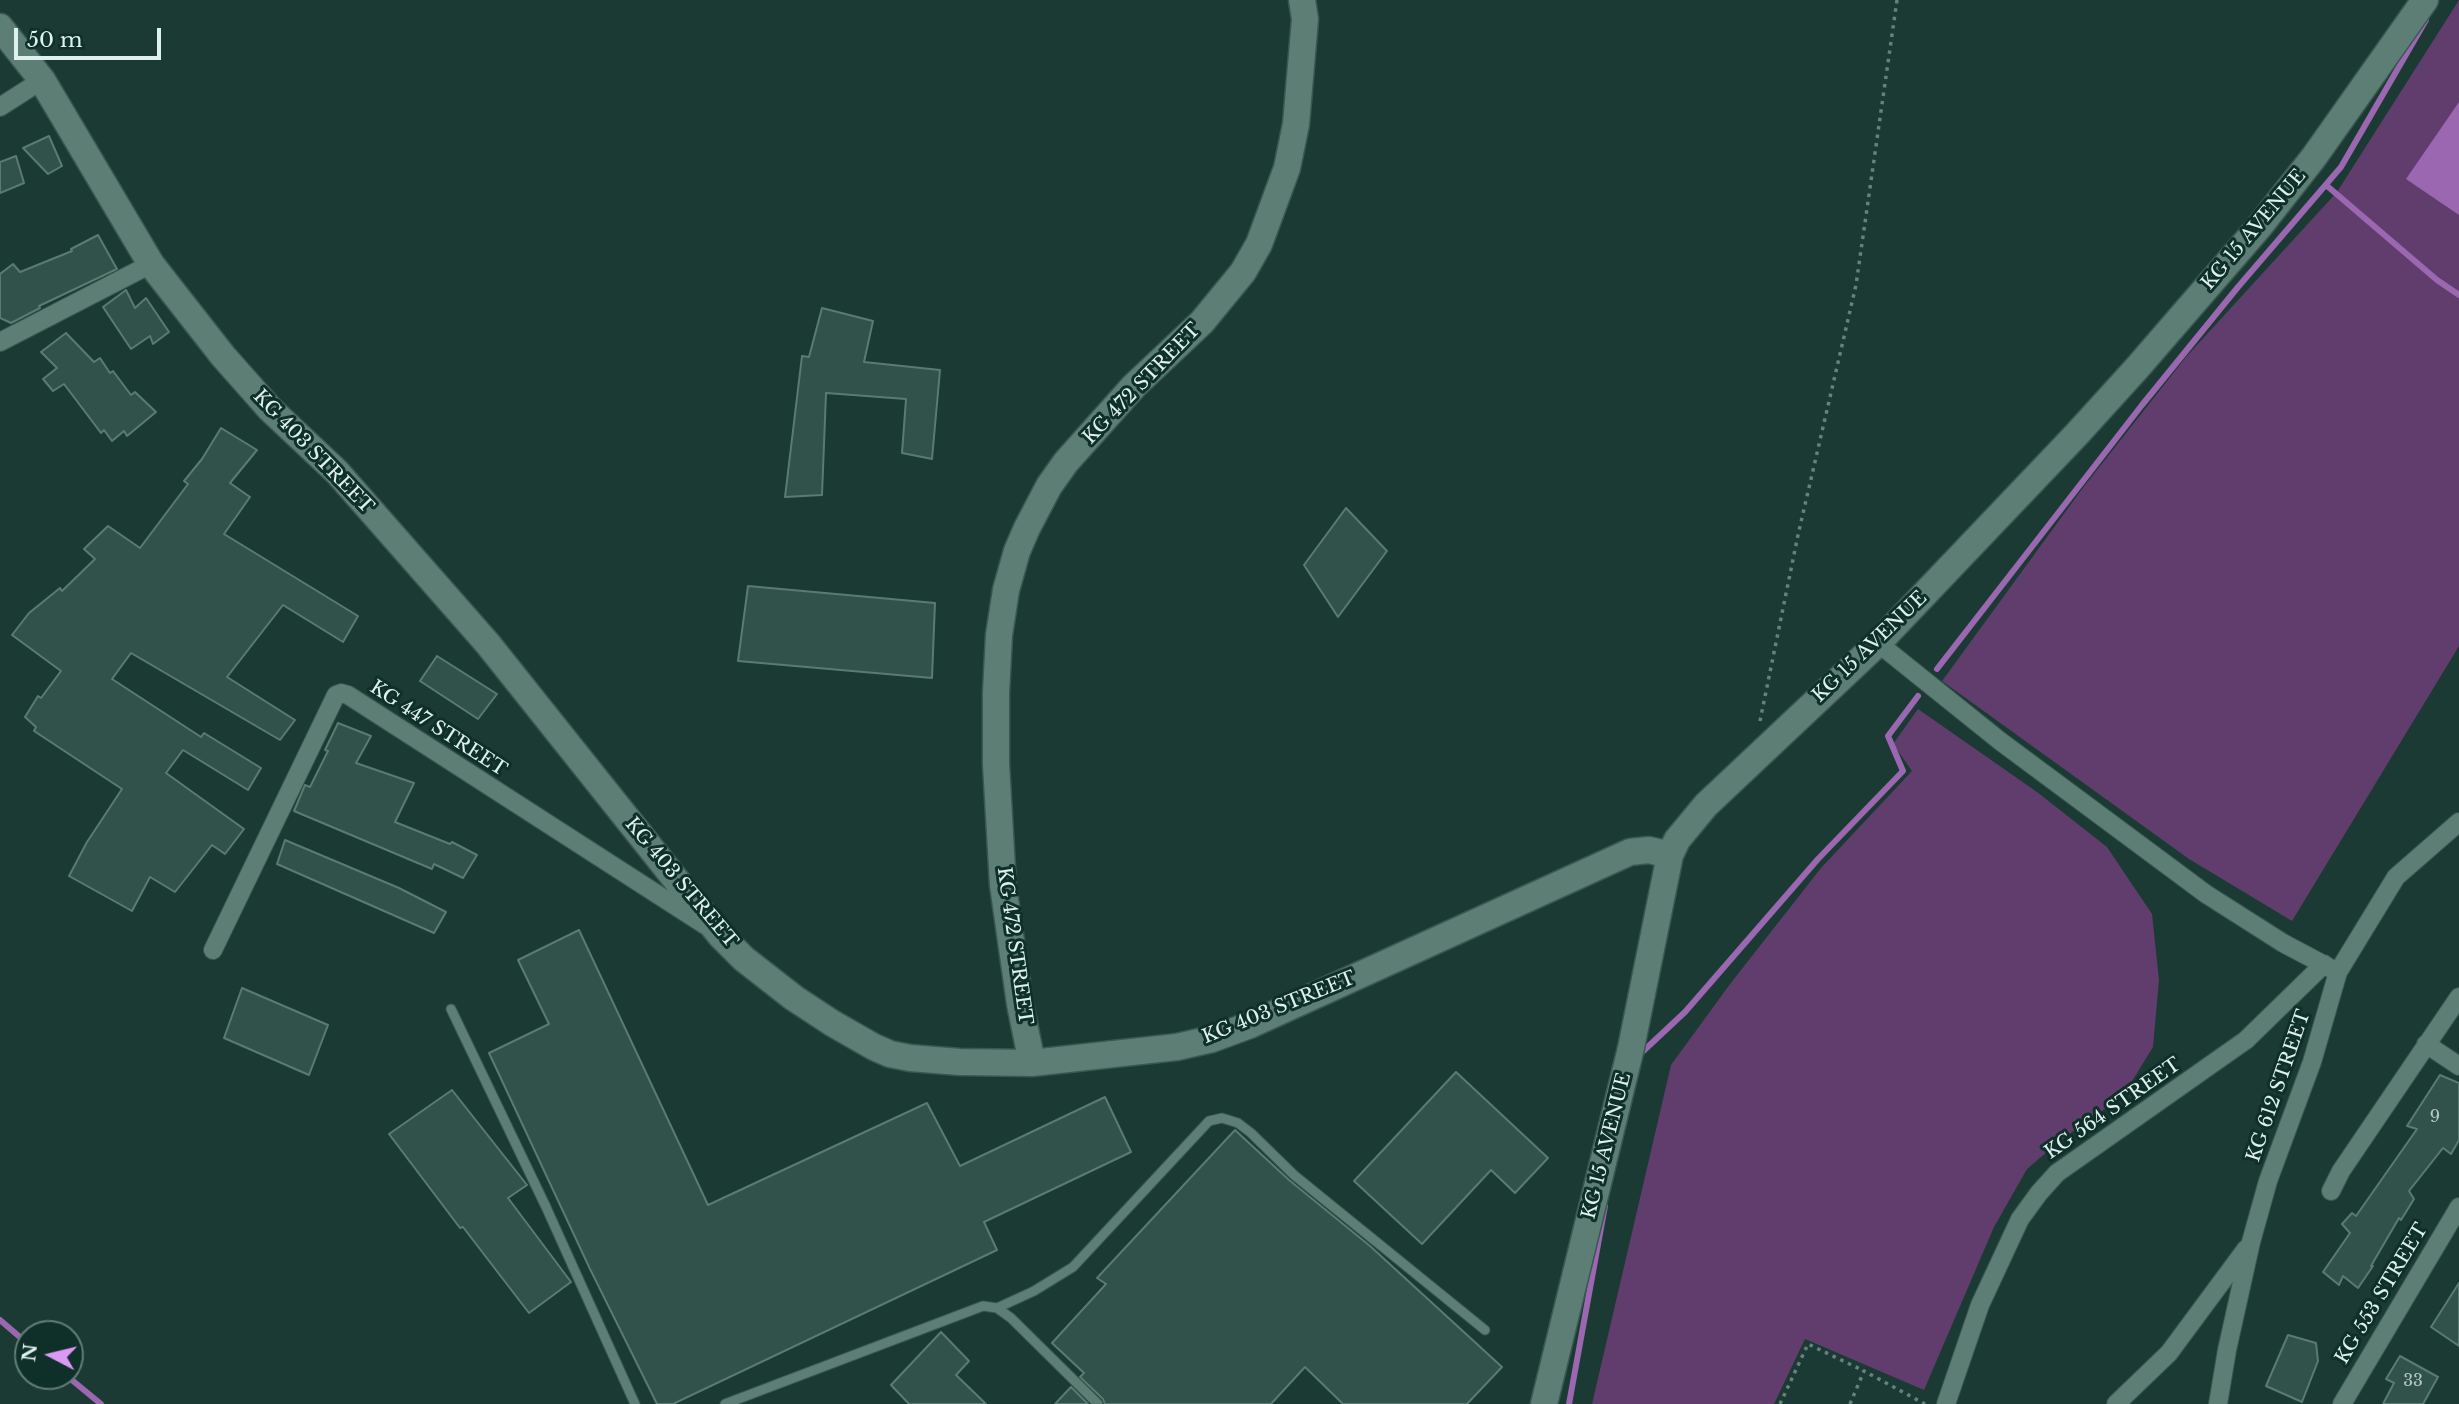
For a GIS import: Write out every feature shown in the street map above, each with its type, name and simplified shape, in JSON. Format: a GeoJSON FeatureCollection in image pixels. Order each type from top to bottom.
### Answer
{"type":"FeatureCollection","features":[{"type":"Feature","properties":{"kind":"main road","name":"KG 472 STREET"},"geometry":{"type":"LineString","coordinates":[[1032,1063],[1020,1004],[1003,885],[996,777],[999,635],[1006,590],[1017,551],[1037,506],[1066,462],[1134,386],[1202,322],[1243,272],[1259,244],[1280,191],[1296,124],[1305,19],[1302,0]]}},
{"type":"Feature","properties":{"kind":"main road","name":"KG 15 AVENUE"},"geometry":{"type":"LineString","coordinates":[[1544,1404],[1631,1048],[1670,855],[1677,840],[1706,805],[1878,643],[2077,434],[2259,228],[2314,157],[2425,0]]}},
{"type":"Feature","properties":{"kind":"main road","name":"KG 403 STREET"},"geometry":{"type":"LineString","coordinates":[[0,27],[42,80],[151,264],[191,317],[270,409],[337,472],[488,644],[720,935],[794,998],[832,1023],[890,1054],[960,1062],[1032,1063],[1177,1047],[1212,1039],[1274,1014],[1630,852],[1649,850],[1670,855]]}},
{"type":"Feature","properties":{"kind":"street"},"geometry":{"type":"LineString","coordinates":[[0,107],[42,80]]}},
{"type":"Feature","properties":{"kind":"street"},"geometry":{"type":"LineString","coordinates":[[0,342],[151,264]]}},
{"type":"Feature","properties":{"kind":"street"},"geometry":{"type":"LineString","coordinates":[[1878,643],[2000,741],[2206,894],[2283,943],[2331,968]]}},
{"type":"Feature","properties":{"kind":"street","name":"KG 447 STREET"},"geometry":{"type":"LineString","coordinates":[[213,950],[336,695],[341,693],[720,935]]}},
{"type":"Feature","properties":{"kind":"street","name":"KG 612 STREET"},"geometry":{"type":"LineString","coordinates":[[2218,1404],[2251,1242],[2268,1181],[2312,1062],[2331,968],[2396,877],[2459,822]]}},
{"type":"Feature","properties":{"kind":"street","name":"KG 564 STREET"},"geometry":{"type":"LineString","coordinates":[[1946,1404],[1980,1305],[2020,1219],[2039,1192],[2057,1173],[2246,1040],[2331,968]]}},
{"type":"Feature","properties":{"kind":"street"},"geometry":{"type":"LineString","coordinates":[[2331,1191],[2341,1171],[2459,997]]}},
{"type":"Feature","properties":{"kind":"street"},"geometry":{"type":"LineString","coordinates":[[2426,1044],[2459,1066]]}},
{"type":"Feature","properties":{"kind":"street","name":"KG 553 STREET"},"geometry":{"type":"LineString","coordinates":[[2342,1404],[2459,1207]]}},
{"type":"Feature","properties":{"kind":"street"},"geometry":{"type":"LineString","coordinates":[[2116,1404],[2169,1353],[2251,1242]]}},
{"type":"Feature","properties":{"kind":"lane"},"geometry":{"type":"LineString","coordinates":[[451,1009],[546,1207],[635,1404]]}},
{"type":"Feature","properties":{"kind":"lane"},"geometry":{"type":"LineString","coordinates":[[997,1308],[1034,1291],[1073,1267],[1209,1121],[1222,1118],[1238,1123],[1251,1133],[1294,1175],[1485,1330]]}},
{"type":"Feature","properties":{"kind":"lane"},"geometry":{"type":"LineString","coordinates":[[725,1404],[983,1306],[997,1308],[1011,1318],[1098,1404]]}},
{"type":"Feature","properties":{"kind":"path"},"geometry":{"type":"LineString","coordinates":[[1760,721],[1798,535],[1856,285],[1897,0]]}},
{"type":"Feature","properties":{"kind":"path"},"geometry":{"type":"LineString","coordinates":[[1780,1404],[1808,1345],[1925,1404]]}},
{"type":"Feature","properties":{"kind":"path"},"geometry":{"type":"LineString","coordinates":[[1850,1404],[1864,1371]]}},
{"type":"Feature","properties":{"kind":"shaded area"},"geometry":{"type":"Polygon","coordinates":[[[2459,0],[2459,646],[2292,921],[2189,859],[1942,681],[2082,489],[2186,357],[2337,192],[2459,0]]]}},
{"type":"Feature","properties":{"kind":"shaded area"},"geometry":{"type":"Polygon","coordinates":[[[2459,102],[2459,215],[2406,179],[2459,102]]]}},
{"type":"Feature","properties":{"kind":"shaded area"},"geometry":{"type":"Polygon","coordinates":[[[1918,709],[2037,792],[2107,847],[2152,914],[2159,980],[2153,1047],[2123,1096],[2062,1139],[2027,1169],[1994,1227],[1924,1390],[1805,1339],[1774,1404],[1592,1404],[1671,1065],[1730,984],[1821,868],[1912,771],[1893,744],[1918,709]]]}},
{"type":"Feature","properties":{"kind":"building"},"geometry":{"type":"Polygon","coordinates":[[[49,136],[62,166],[48,174],[23,148],[49,136]]]}},
{"type":"Feature","properties":{"kind":"building"},"geometry":{"type":"Polygon","coordinates":[[[16,156],[24,183],[0,193],[0,162],[16,156]]]}},
{"type":"Feature","properties":{"kind":"building"},"geometry":{"type":"Polygon","coordinates":[[[98,235],[117,269],[39,306],[40,308],[11,323],[0,318],[0,274],[13,264],[20,272],[72,251],[71,249],[98,235]]]}},
{"type":"Feature","properties":{"kind":"building"},"geometry":{"type":"Polygon","coordinates":[[[126,290],[135,308],[146,298],[169,332],[153,344],[150,336],[131,349],[103,307],[126,290]]]}},
{"type":"Feature","properties":{"kind":"building"},"geometry":{"type":"Polygon","coordinates":[[[822,308],[873,321],[864,362],[940,370],[932,459],[902,453],[906,399],[826,393],[822,495],[785,497],[802,356],[809,357],[822,308]]]}},
{"type":"Feature","properties":{"kind":"building"},"geometry":{"type":"Polygon","coordinates":[[[66,333],[94,362],[100,358],[131,395],[135,392],[156,412],[127,436],[124,431],[112,441],[104,430],[101,433],[64,384],[53,391],[43,379],[57,368],[41,352],[66,333]]]}},
{"type":"Feature","properties":{"kind":"building"},"geometry":{"type":"Polygon","coordinates":[[[221,428],[257,450],[230,483],[250,497],[224,534],[358,616],[343,642],[283,605],[227,677],[295,720],[280,740],[131,653],[112,679],[201,737],[204,733],[261,768],[248,790],[183,750],[166,773],[244,829],[225,854],[212,845],[175,892],[150,877],[132,911],[69,876],[87,842],[122,789],[34,731],[36,727],[25,717],[38,696],[41,698],[61,671],[12,635],[29,613],[60,588],[62,591],[95,559],[84,549],[108,526],[140,548],[188,484],[184,481],[202,459],[221,428]]]}},
{"type":"Feature","properties":{"kind":"building"},"geometry":{"type":"Polygon","coordinates":[[[1346,508],[1387,551],[1338,617],[1304,565],[1346,508]]]}},
{"type":"Feature","properties":{"kind":"building"},"geometry":{"type":"Polygon","coordinates":[[[748,586],[935,603],[932,678],[738,661],[748,586]]]}},
{"type":"Feature","properties":{"kind":"building"},"geometry":{"type":"Polygon","coordinates":[[[437,656],[497,694],[478,719],[420,681],[437,656]]]}},
{"type":"Feature","properties":{"kind":"building"},"geometry":{"type":"Polygon","coordinates":[[[338,723],[371,736],[356,763],[414,783],[395,822],[450,844],[452,842],[477,855],[463,878],[434,864],[432,869],[294,811],[305,785],[310,787],[328,751],[325,750],[338,723]]]}},
{"type":"Feature","properties":{"kind":"building"},"geometry":{"type":"Polygon","coordinates":[[[285,840],[399,888],[446,912],[434,933],[277,864],[285,840]]]}},
{"type":"Feature","properties":{"kind":"building"},"geometry":{"type":"Polygon","coordinates":[[[579,930],[708,1205],[927,1103],[960,1166],[1105,1097],[1131,1152],[984,1222],[997,1250],[673,1404],[657,1404],[590,1269],[489,1053],[549,1024],[518,960],[579,930]]]}},
{"type":"Feature","properties":{"kind":"building"},"geometry":{"type":"Polygon","coordinates":[[[242,988],[328,1025],[309,1075],[224,1038],[242,988]]]}},
{"type":"Feature","properties":{"kind":"building"},"geometry":{"type":"Polygon","coordinates":[[[1456,1072],[1548,1158],[1515,1193],[1491,1170],[1422,1244],[1354,1181],[1456,1072]]]}},
{"type":"Feature","properties":{"kind":"building"},"geometry":{"type":"Polygon","coordinates":[[[2440,1075],[2459,1083],[2459,1140],[2451,1154],[2443,1148],[2409,1191],[2414,1199],[2401,1220],[2399,1218],[2358,1288],[2343,1276],[2339,1285],[2323,1272],[2350,1233],[2342,1224],[2352,1213],[2356,1216],[2417,1129],[2407,1126],[2440,1075]]]}},
{"type":"Feature","properties":{"kind":"building"},"geometry":{"type":"Polygon","coordinates":[[[452,1090],[527,1185],[508,1198],[571,1282],[529,1313],[389,1134],[452,1090]]]}},
{"type":"Feature","properties":{"kind":"building"},"geometry":{"type":"Polygon","coordinates":[[[1235,1130],[1289,1180],[1370,1246],[1502,1367],[1467,1404],[1343,1404],[1305,1367],[1271,1404],[1105,1404],[1080,1377],[1084,1373],[1052,1343],[1106,1284],[1097,1278],[1235,1130]]]}},
{"type":"Feature","properties":{"kind":"building"},"geometry":{"type":"Polygon","coordinates":[[[2459,1283],[2459,1346],[2431,1327],[2459,1283]]]}},
{"type":"Feature","properties":{"kind":"building"},"geometry":{"type":"Polygon","coordinates":[[[941,1332],[969,1361],[956,1375],[986,1404],[909,1404],[891,1385],[941,1332]]]}},
{"type":"Feature","properties":{"kind":"building"},"geometry":{"type":"Polygon","coordinates":[[[2288,1335],[2316,1343],[2318,1361],[2302,1402],[2266,1386],[2288,1335]]]}},
{"type":"Feature","properties":{"kind":"building"},"geometry":{"type":"Polygon","coordinates":[[[2400,1356],[2438,1377],[2423,1404],[2383,1404],[2394,1383],[2386,1379],[2400,1356]]]}},
{"type":"Feature","properties":{"kind":"building"},"geometry":{"type":"Polygon","coordinates":[[[1071,1387],[1088,1404],[1055,1404],[1071,1387]]]}},
{"type":"Feature","properties":{"kind":"waterway"},"geometry":{"type":"LineString","coordinates":[[1937,669],[2142,405],[2341,167],[2426,20]]}},
{"type":"Feature","properties":{"kind":"waterway"},"geometry":{"type":"LineString","coordinates":[[2326,185],[2437,280],[2459,295]]}},
{"type":"Feature","properties":{"kind":"waterway"},"geometry":{"type":"LineString","coordinates":[[1638,1056],[1685,1012],[1818,859],[1903,771],[1888,736],[1918,696]]}},
{"type":"Feature","properties":{"kind":"waterway"},"geometry":{"type":"LineString","coordinates":[[1569,1404],[1605,1206]]}},
{"type":"Feature","properties":{"kind":"waterway"},"geometry":{"type":"LineString","coordinates":[[0,1320],[14,1332]]}},
{"type":"Feature","properties":{"kind":"waterway"},"geometry":{"type":"LineString","coordinates":[[84,1390],[101,1404]]}}]}
